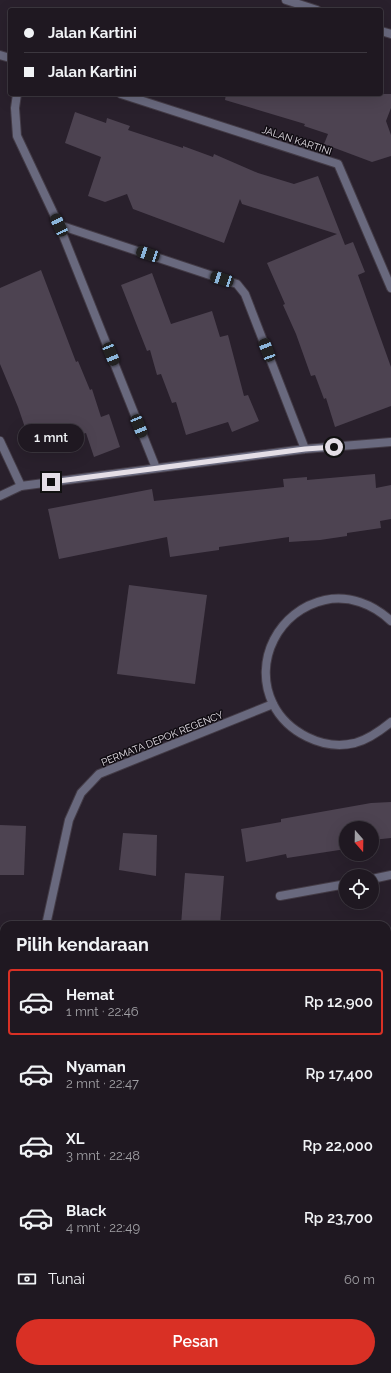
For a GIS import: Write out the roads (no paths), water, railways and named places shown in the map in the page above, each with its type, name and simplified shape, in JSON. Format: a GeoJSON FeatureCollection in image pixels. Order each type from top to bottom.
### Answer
{"type":"FeatureCollection","features":[{"type":"Feature","properties":{"kind":"street"},"geometry":{"type":"LineString","coordinates":[[286,0],[311,8]]}},
{"type":"Feature","properties":{"kind":"street"},"geometry":{"type":"LineString","coordinates":[[17,96],[15,108],[17,136],[59,225],[156,468]]}},
{"type":"Feature","properties":{"kind":"street","name":"JALAN KARTINI"},"geometry":{"type":"LineString","coordinates":[[127,96],[338,164],[391,288]]}},
{"type":"Feature","properties":{"kind":"street"},"geometry":{"type":"LineString","coordinates":[[59,225],[237,284],[246,294],[305,449]]}},
{"type":"Feature","properties":{"kind":"street"},"geometry":{"type":"LineString","coordinates":[[0,441],[21,486]]}},
{"type":"Feature","properties":{"kind":"street"},"geometry":{"type":"LineString","coordinates":[[0,496],[21,486],[305,449],[391,442]]}},
{"type":"Feature","properties":{"kind":"street"},"geometry":{"type":"LineString","coordinates":[[391,621],[382,612],[360,601],[336,598],[312,603],[291,616],[275,634],[267,657],[266,680],[273,704],[286,723],[306,737],[329,744],[354,743],[376,734],[391,722]]}},
{"type":"Feature","properties":{"kind":"street","name":"PERMATA DEPOK REGENCY"},"geometry":{"type":"LineString","coordinates":[[47,921],[69,820],[81,793],[99,774],[273,704]]}},
{"type":"Feature","properties":{"kind":"street"},"geometry":{"type":"LineString","coordinates":[[379,878],[391,875]]}},
{"type":"Feature","properties":{"kind":"street"},"geometry":{"type":"LineString","coordinates":[[280,896],[339,885]]}}]}
